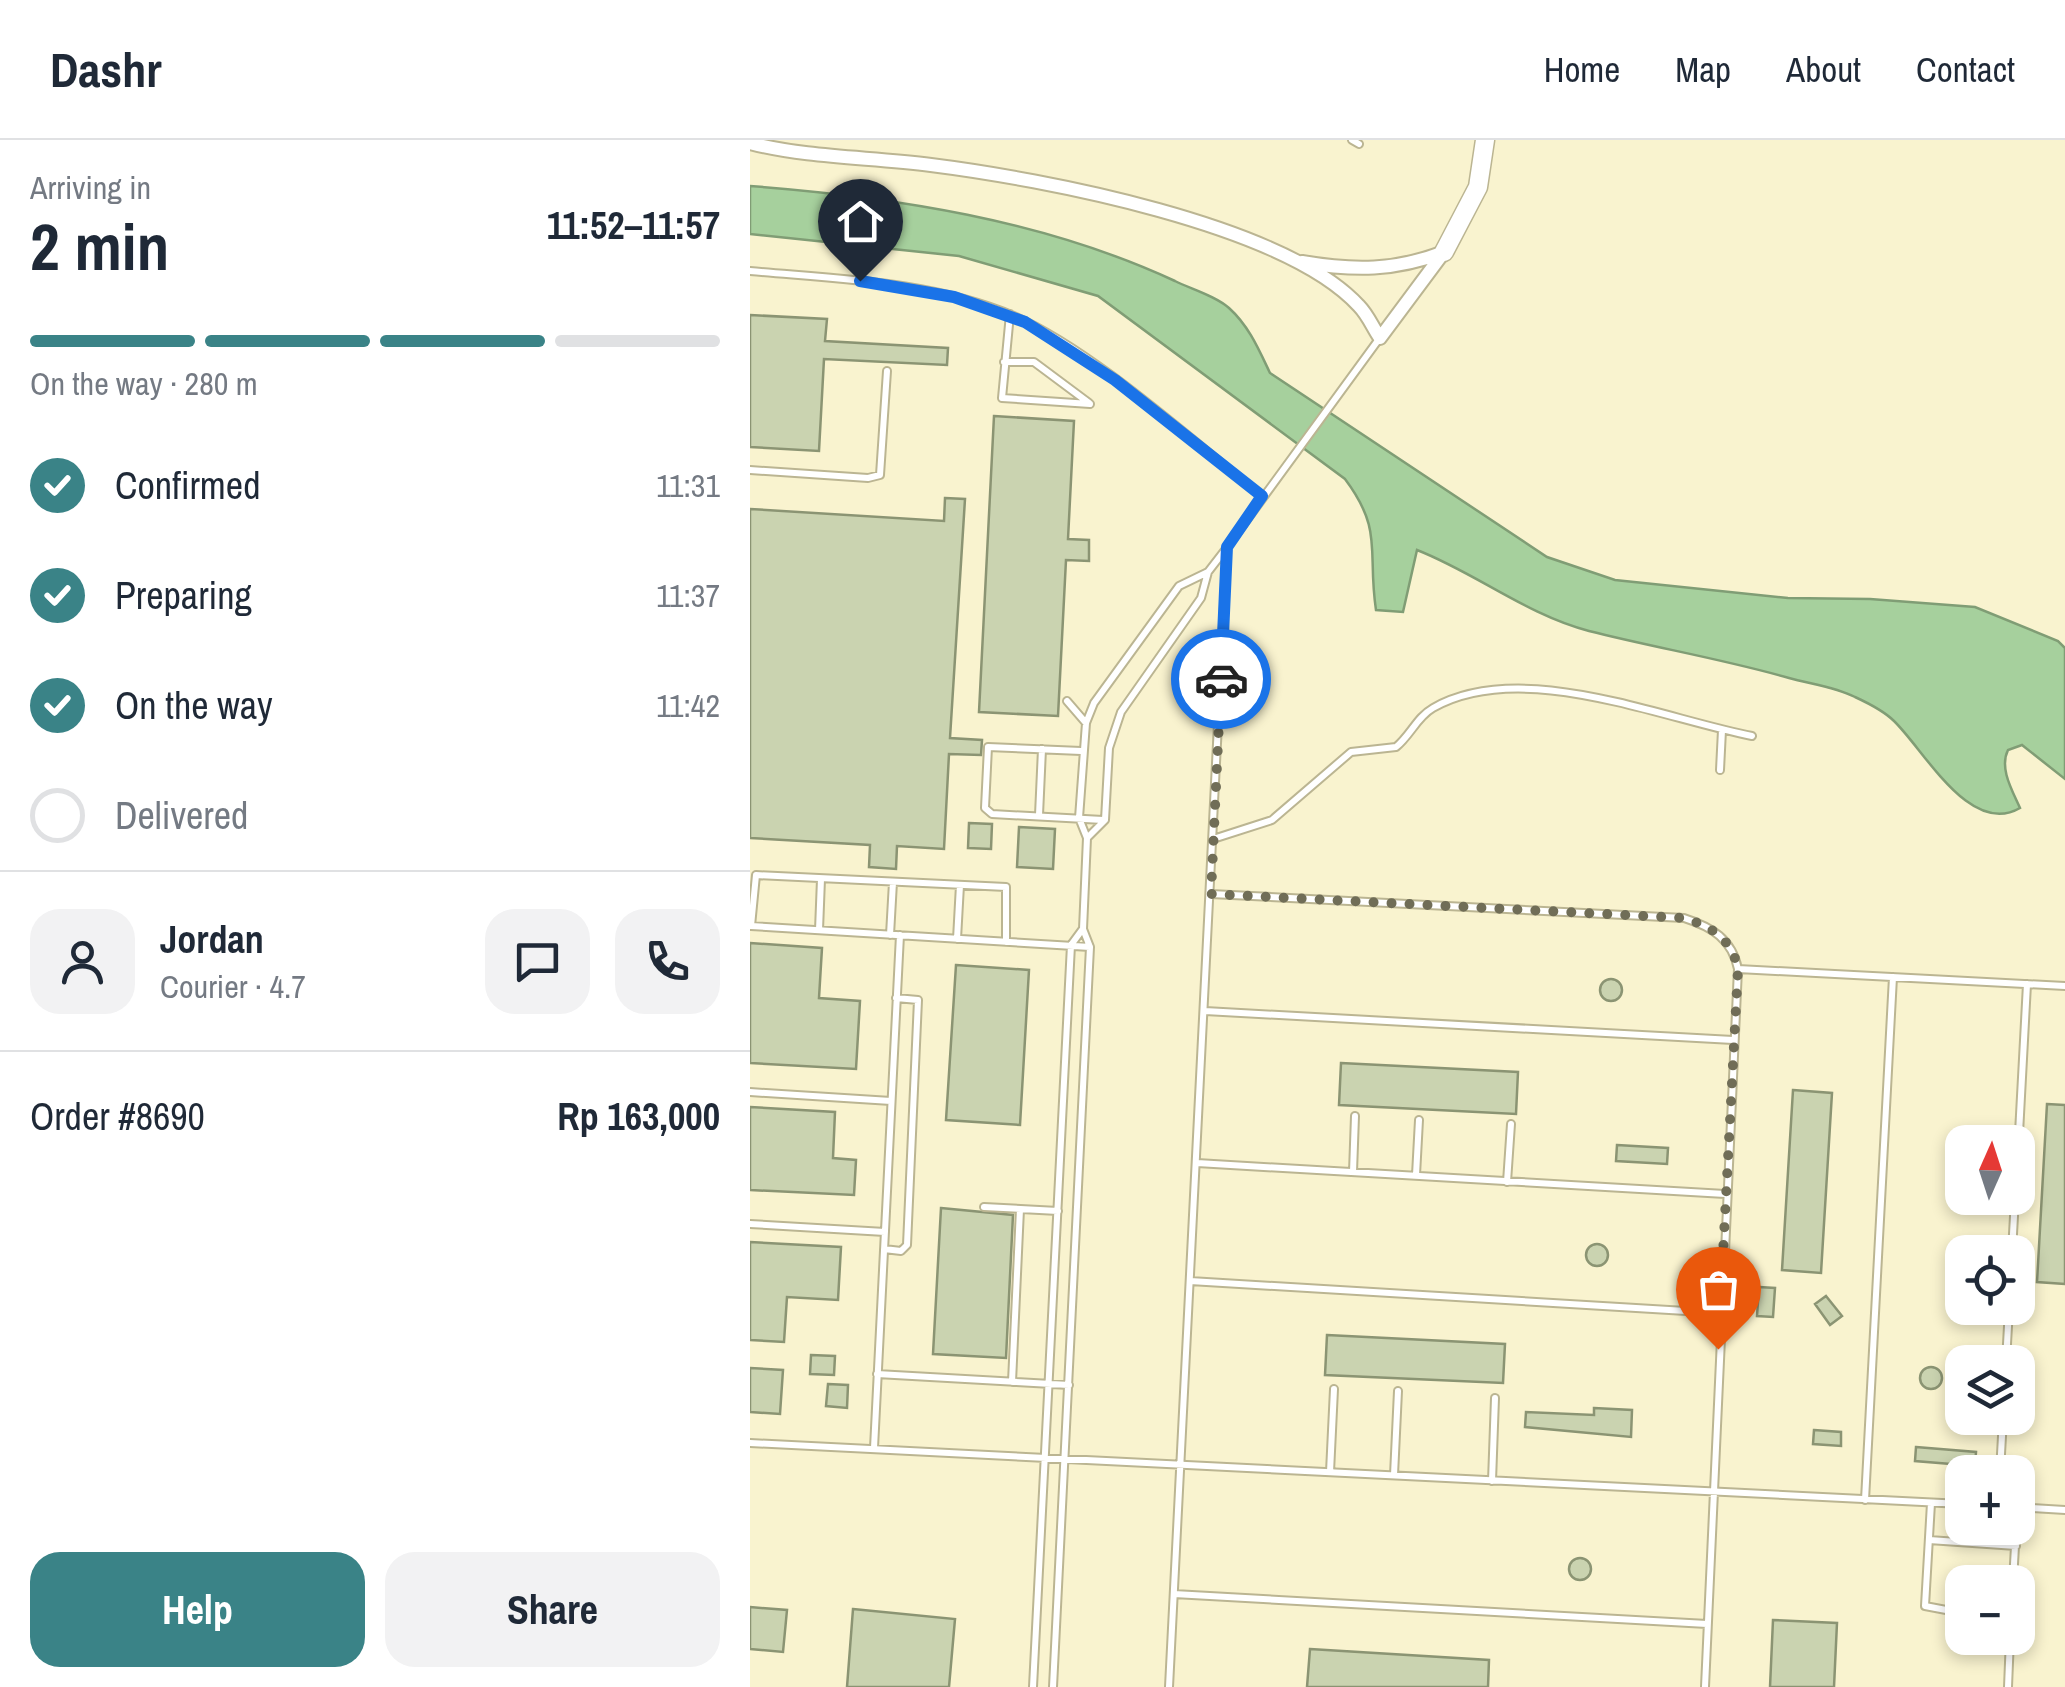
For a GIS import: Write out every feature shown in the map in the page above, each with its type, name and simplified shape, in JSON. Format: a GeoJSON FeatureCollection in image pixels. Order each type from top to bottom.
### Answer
{"type":"FeatureCollection","features":[{"type":"Feature","properties":{"kind":"street"},"geometry":{"type":"LineString","coordinates":[[1295,260],[1361,308],[1380,338],[1444,252],[1478,187],[1485,140]]}},
{"type":"Feature","properties":{"kind":"street"},"geometry":{"type":"LineString","coordinates":[[750,142],[934,165],[1072,192],[1231,234],[1295,260],[1356,270],[1386,269],[1444,252]]}},
{"type":"Feature","properties":{"kind":"lane"},"geometry":{"type":"LineString","coordinates":[[750,271],[898,284],[1010,314],[1115,380],[1262,496]]}},
{"type":"Feature","properties":{"kind":"lane"},"geometry":{"type":"LineString","coordinates":[[1004,362],[1034,362],[1090,404],[1002,398],[1004,362],[1010,314]]}},
{"type":"Feature","properties":{"kind":"lane"},"geometry":{"type":"LineString","coordinates":[[1087,838],[1104,820],[1109,748],[1121,712],[1201,598],[1208,572],[1380,338]]}},
{"type":"Feature","properties":{"kind":"lane"},"geometry":{"type":"LineString","coordinates":[[750,470],[868,478],[880,475],[887,371]]}},
{"type":"Feature","properties":{"kind":"lane"},"geometry":{"type":"LineString","coordinates":[[1169,1687],[1227,547]]}},
{"type":"Feature","properties":{"kind":"lane"},"geometry":{"type":"LineString","coordinates":[[1033,1687],[1072,946],[1082,928],[1087,838],[1079,818],[1081,751],[1094,702],[1179,586],[1208,572]]}},
{"type":"Feature","properties":{"kind":"lane"},"geometry":{"type":"LineString","coordinates":[[1213,839],[1272,820],[1335,762],[1352,752],[1396,747],[1428,710],[1460,696],[1536,688],[1752,736]]}},
{"type":"Feature","properties":{"kind":"lane"},"geometry":{"type":"LineString","coordinates":[[1068,701],[1086,723]]}},
{"type":"Feature","properties":{"kind":"lane"},"geometry":{"type":"LineString","coordinates":[[1720,770],[1722,730]]}},
{"type":"Feature","properties":{"kind":"lane"},"geometry":{"type":"LineString","coordinates":[[1081,751],[988,747],[985,801],[992,814],[1104,820]]}},
{"type":"Feature","properties":{"kind":"lane"},"geometry":{"type":"LineString","coordinates":[[1038,816],[1042,750]]}},
{"type":"Feature","properties":{"kind":"lane"},"geometry":{"type":"LineString","coordinates":[[1006,942],[1008,889],[756,875],[751,926],[819,930],[958,939],[1006,942],[1072,946],[1090,947]]}},
{"type":"Feature","properties":{"kind":"lane"},"geometry":{"type":"LineString","coordinates":[[819,930],[821,879]]}},
{"type":"Feature","properties":{"kind":"lane"},"geometry":{"type":"LineString","coordinates":[[874,1449],[896,998],[893,882]]}},
{"type":"Feature","properties":{"kind":"lane"},"geometry":{"type":"LineString","coordinates":[[958,939],[960,885]]}},
{"type":"Feature","properties":{"kind":"lane"},"geometry":{"type":"LineString","coordinates":[[1211,894],[1684,918],[1722,936],[1735,953],[1738,969],[1718,1313],[1705,1687]]}},
{"type":"Feature","properties":{"kind":"lane"},"geometry":{"type":"LineString","coordinates":[[1053,1687],[1090,947],[1082,928]]}},
{"type":"Feature","properties":{"kind":"lane"},"geometry":{"type":"LineString","coordinates":[[1738,969],[2065,986]]}},
{"type":"Feature","properties":{"kind":"lane"},"geometry":{"type":"LineString","coordinates":[[1865,1500],[1894,977]]}},
{"type":"Feature","properties":{"kind":"lane"},"geometry":{"type":"LineString","coordinates":[[2019,1125],[2027,984]]}},
{"type":"Feature","properties":{"kind":"lane"},"geometry":{"type":"LineString","coordinates":[[884,1249],[906,1248],[908,1226],[918,1004],[916,999],[896,998]]}},
{"type":"Feature","properties":{"kind":"lane"},"geometry":{"type":"LineString","coordinates":[[1205,1011],[1734,1040]]}},
{"type":"Feature","properties":{"kind":"lane"},"geometry":{"type":"LineString","coordinates":[[750,1092],[891,1101]]}},
{"type":"Feature","properties":{"kind":"lane"},"geometry":{"type":"LineString","coordinates":[[1352,1172],[1355,1116]]}},
{"type":"Feature","properties":{"kind":"lane"},"geometry":{"type":"LineString","coordinates":[[1416,1175],[1419,1120]]}},
{"type":"Feature","properties":{"kind":"lane"},"geometry":{"type":"LineString","coordinates":[[1508,1182],[1510,1124]]}},
{"type":"Feature","properties":{"kind":"lane"},"geometry":{"type":"LineString","coordinates":[[1197,1163],[1725,1194]]}},
{"type":"Feature","properties":{"kind":"lane"},"geometry":{"type":"LineString","coordinates":[[984,1208],[1058,1211]]}},
{"type":"Feature","properties":{"kind":"lane"},"geometry":{"type":"LineString","coordinates":[[1012,1382],[1020,1209]]}},
{"type":"Feature","properties":{"kind":"lane"},"geometry":{"type":"LineString","coordinates":[[750,1224],[885,1232]]}},
{"type":"Feature","properties":{"kind":"lane"},"geometry":{"type":"LineString","coordinates":[[1190,1281],[1718,1313]]}},
{"type":"Feature","properties":{"kind":"lane"},"geometry":{"type":"LineString","coordinates":[[877,1374],[1069,1385]]}},
{"type":"Feature","properties":{"kind":"lane"},"geometry":{"type":"LineString","coordinates":[[1330,1472],[1334,1388]]}},
{"type":"Feature","properties":{"kind":"lane"},"geometry":{"type":"LineString","coordinates":[[1394,1476],[1398,1391]]}},
{"type":"Feature","properties":{"kind":"lane"},"geometry":{"type":"LineString","coordinates":[[1492,1480],[1494,1398]]}},
{"type":"Feature","properties":{"kind":"lane"},"geometry":{"type":"LineString","coordinates":[[750,1443],[1945,1503]]}},
{"type":"Feature","properties":{"kind":"lane"},"geometry":{"type":"LineString","coordinates":[[1931,1503],[1925,1606],[1929,1611],[1945,1612]]}},
{"type":"Feature","properties":{"kind":"lane"},"geometry":{"type":"LineString","coordinates":[[2035,1508],[2065,1510]]}},
{"type":"Feature","properties":{"kind":"lane"},"geometry":{"type":"LineString","coordinates":[[1929,1540],[2016,1546],[2015,1565]]}},
{"type":"Feature","properties":{"kind":"lane"},"geometry":{"type":"LineString","coordinates":[[1174,1594],[1708,1624]]}},
{"type":"Feature","properties":{"kind":"lane"},"geometry":{"type":"LineString","coordinates":[[2008,1687],[2009,1655]]}},
{"type":"Feature","properties":{"kind":"shaded area"},"geometry":{"type":"Polygon","coordinates":[[[750,186],[913,205],[1021,227],[1125,260],[1210,296],[1229,308],[1242,323],[1270,373],[1547,557],[1615,580],[1788,598],[1975,607],[2058,641],[2065,648],[2065,779],[2022,745],[2008,750],[2006,772],[2020,808],[2002,814],[1984,811],[1950,787],[1890,717],[1848,694],[1566,624],[1417,550],[1403,612],[1376,610],[1370,528],[1345,479],[1098,296],[959,256],[750,234],[750,186]]]}},
{"type":"Feature","properties":{"kind":"building"},"geometry":{"type":"Polygon","coordinates":[[[750,315],[827,319],[825,341],[948,348],[947,365],[824,359],[819,451],[750,447],[750,315]]]}},
{"type":"Feature","properties":{"kind":"building"},"geometry":{"type":"Polygon","coordinates":[[[994,416],[1074,421],[1068,539],[1089,540],[1089,561],[1066,560],[1058,716],[979,712],[994,416]]]}},
{"type":"Feature","properties":{"kind":"building"},"geometry":{"type":"Polygon","coordinates":[[[945,498],[965,499],[950,738],[982,740],[981,755],[949,754],[944,849],[897,846],[896,869],[869,867],[870,845],[750,838],[750,509],[944,521],[945,498]]]}},
{"type":"Feature","properties":{"kind":"building"},"geometry":{"type":"Polygon","coordinates":[[[969,823],[992,824],[991,849],[968,848],[969,823]]]}},
{"type":"Feature","properties":{"kind":"building"},"geometry":{"type":"Polygon","coordinates":[[[1019,827],[1055,829],[1053,869],[1017,867],[1019,827]]]}},
{"type":"Feature","properties":{"kind":"building"},"geometry":{"type":"Polygon","coordinates":[[[750,943],[822,948],[819,998],[860,1001],[856,1069],[750,1063],[750,943]]]}},
{"type":"Feature","properties":{"kind":"building"},"geometry":{"type":"Polygon","coordinates":[[[956,965],[1029,970],[1020,1125],[946,1120],[956,965]]]}},
{"type":"Feature","properties":{"kind":"building"},"geometry":{"type":"Polygon","coordinates":[[[1611,979],[1619,982],[1619,998],[1611,1001],[1603,998],[1600,990],[1603,982],[1611,979]]]}},
{"type":"Feature","properties":{"kind":"building"},"geometry":{"type":"Polygon","coordinates":[[[1341,1063],[1518,1072],[1516,1114],[1339,1105],[1341,1063]]]}},
{"type":"Feature","properties":{"kind":"building"},"geometry":{"type":"Polygon","coordinates":[[[1793,1090],[1832,1093],[1821,1273],[1782,1270],[1793,1090]]]}},
{"type":"Feature","properties":{"kind":"building"},"geometry":{"type":"Polygon","coordinates":[[[2047,1104],[2065,1105],[2065,1284],[2037,1282],[2047,1104]]]}},
{"type":"Feature","properties":{"kind":"building"},"geometry":{"type":"Polygon","coordinates":[[[750,1107],[835,1112],[833,1158],[856,1160],[854,1195],[750,1190],[750,1107]]]}},
{"type":"Feature","properties":{"kind":"building"},"geometry":{"type":"Polygon","coordinates":[[[1617,1145],[1668,1148],[1667,1164],[1616,1161],[1617,1145]]]}},
{"type":"Feature","properties":{"kind":"building"},"geometry":{"type":"Polygon","coordinates":[[[941,1208],[1013,1215],[1006,1358],[933,1354],[941,1208]]]}},
{"type":"Feature","properties":{"kind":"building"},"geometry":{"type":"Polygon","coordinates":[[[750,1242],[841,1247],[838,1300],[787,1297],[784,1342],[750,1340],[750,1242]]]}},
{"type":"Feature","properties":{"kind":"building"},"geometry":{"type":"Polygon","coordinates":[[[1597,1244],[1605,1247],[1605,1263],[1597,1266],[1589,1263],[1586,1255],[1589,1247],[1597,1244]]]}},
{"type":"Feature","properties":{"kind":"building"},"geometry":{"type":"Polygon","coordinates":[[[1759,1287],[1775,1288],[1773,1317],[1757,1316],[1759,1287]]]}},
{"type":"Feature","properties":{"kind":"building"},"geometry":{"type":"Polygon","coordinates":[[[1826,1296],[1842,1316],[1830,1325],[1815,1304],[1826,1296]]]}},
{"type":"Feature","properties":{"kind":"building"},"geometry":{"type":"Polygon","coordinates":[[[1327,1335],[1505,1344],[1503,1383],[1325,1375],[1327,1335]]]}},
{"type":"Feature","properties":{"kind":"building"},"geometry":{"type":"Polygon","coordinates":[[[811,1355],[835,1356],[834,1375],[810,1374],[811,1355]]]}},
{"type":"Feature","properties":{"kind":"building"},"geometry":{"type":"Polygon","coordinates":[[[1931,1367],[1939,1370],[1939,1386],[1931,1389],[1923,1386],[1920,1378],[1923,1370],[1931,1367]]]}},
{"type":"Feature","properties":{"kind":"building"},"geometry":{"type":"Polygon","coordinates":[[[750,1368],[783,1370],[780,1414],[750,1412],[750,1368]]]}},
{"type":"Feature","properties":{"kind":"building"},"geometry":{"type":"Polygon","coordinates":[[[828,1384],[848,1385],[847,1408],[826,1406],[828,1384]]]}},
{"type":"Feature","properties":{"kind":"building"},"geometry":{"type":"Polygon","coordinates":[[[1594,1408],[1632,1410],[1631,1437],[1525,1427],[1526,1412],[1594,1415],[1594,1408]]]}},
{"type":"Feature","properties":{"kind":"building"},"geometry":{"type":"Polygon","coordinates":[[[1814,1430],[1841,1432],[1841,1446],[1813,1444],[1814,1430]]]}},
{"type":"Feature","properties":{"kind":"building"},"geometry":{"type":"Polygon","coordinates":[[[1916,1447],[1976,1452],[1945,1455],[1945,1464],[1915,1461],[1916,1447]]]}},
{"type":"Feature","properties":{"kind":"building"},"geometry":{"type":"Polygon","coordinates":[[[1580,1558],[1588,1561],[1588,1577],[1580,1580],[1572,1577],[1569,1569],[1572,1561],[1580,1558]]]}},
{"type":"Feature","properties":{"kind":"building"},"geometry":{"type":"Polygon","coordinates":[[[750,1607],[787,1610],[783,1652],[750,1649],[750,1607]]]}},
{"type":"Feature","properties":{"kind":"building"},"geometry":{"type":"Polygon","coordinates":[[[853,1609],[955,1619],[949,1687],[847,1687],[853,1609]]]}},
{"type":"Feature","properties":{"kind":"building"},"geometry":{"type":"Polygon","coordinates":[[[1773,1620],[1837,1623],[1834,1687],[1770,1687],[1773,1620]]]}},
{"type":"Feature","properties":{"kind":"building"},"geometry":{"type":"Polygon","coordinates":[[[1310,1649],[1489,1660],[1488,1687],[1307,1687],[1310,1649]]]}},
{"type":"Feature","properties":{"kind":"way so far"},"geometry":{"type":"LineString","coordinates":[[1221,679],[1211,894],[1684,918],[1722,936],[1735,953],[1738,969],[1718,1349]]}},
{"type":"Feature","properties":{"kind":"route"},"geometry":{"type":"LineString","coordinates":[[860,281],[898,284],[954,297],[1025,322],[1115,380],[1262,496],[1227,547],[1221,679]]}}]}
